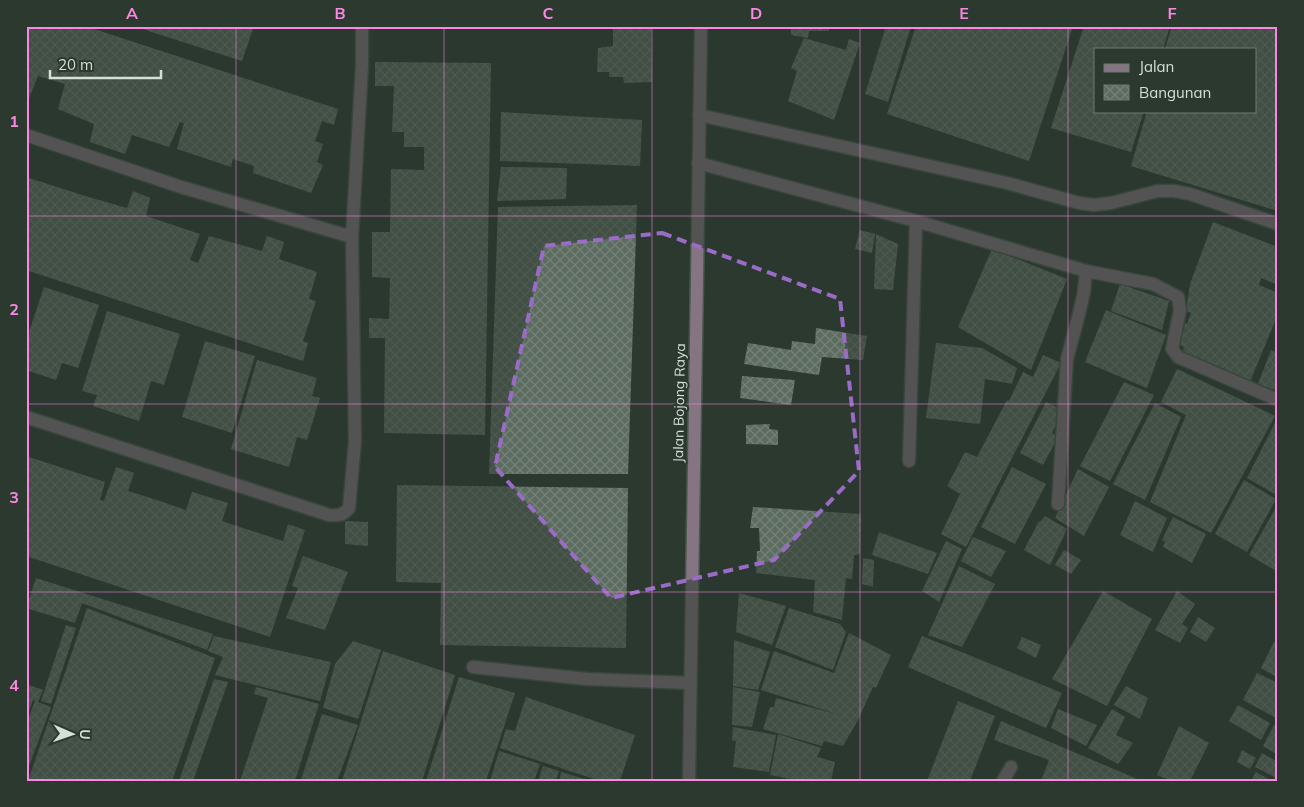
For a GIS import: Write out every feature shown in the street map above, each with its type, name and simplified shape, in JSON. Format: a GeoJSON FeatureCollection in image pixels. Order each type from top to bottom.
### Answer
{"type":"FeatureCollection","features":[{"type":"Feature","properties":{"kind":"street"},"geometry":{"type":"LineString","coordinates":[[26,417],[329,515],[342,515],[349,508],[355,441],[352,236],[362,66],[362,26]]}},
{"type":"Feature","properties":{"kind":"street","name":"Jalan Bojong Raya"},"geometry":{"type":"LineString","coordinates":[[689,781],[701,26]]}},
{"type":"Feature","properties":{"kind":"street"},"geometry":{"type":"LineString","coordinates":[[699,115],[1007,183],[1080,203],[1094,205],[1111,203],[1158,191],[1174,191],[1190,194],[1278,224]]}},
{"type":"Feature","properties":{"kind":"street"},"geometry":{"type":"LineString","coordinates":[[26,135],[181,187],[352,236]]}},
{"type":"Feature","properties":{"kind":"street"},"geometry":{"type":"LineString","coordinates":[[698,162],[916,221],[1086,271],[1153,284],[1178,297],[1180,310],[1172,349],[1178,357],[1278,400]]}},
{"type":"Feature","properties":{"kind":"street"},"geometry":{"type":"LineString","coordinates":[[909,461],[916,221]]}},
{"type":"Feature","properties":{"kind":"street"},"geometry":{"type":"LineString","coordinates":[[1058,504],[1067,359],[1084,292],[1086,271]]}},
{"type":"Feature","properties":{"kind":"street"},"geometry":{"type":"LineString","coordinates":[[474,667],[587,679],[690,683]]}},
{"type":"Feature","properties":{"kind":"street"},"geometry":{"type":"LineString","coordinates":[[1003,781],[1010,767]]}},
{"type":"Feature","properties":{"kind":"highlighted area"},"geometry":{"type":"Polygon","coordinates":[[[662,233],[840,299],[859,471],[774,560],[611,598],[495,467],[544,246],[662,233]]]}},
{"type":"Feature","properties":{"kind":"building"},"geometry":{"type":"Polygon","coordinates":[[[26,26],[85,26],[338,109],[334,125],[322,121],[315,141],[323,144],[317,162],[323,165],[311,193],[253,173],[254,166],[233,159],[231,167],[177,149],[184,123],[180,122],[169,147],[132,135],[125,154],[90,142],[94,124],[58,109],[65,84],[38,76],[26,106],[26,26]]]}},
{"type":"Feature","properties":{"kind":"building"},"geometry":{"type":"Polygon","coordinates":[[[133,26],[254,26],[242,61],[133,26]]]}},
{"type":"Feature","properties":{"kind":"building"},"geometry":{"type":"Polygon","coordinates":[[[791,26],[829,26],[829,31],[809,31],[808,38],[791,35],[791,26]]]}},
{"type":"Feature","properties":{"kind":"building"},"geometry":{"type":"Polygon","coordinates":[[[886,26],[911,26],[888,102],[865,94],[886,26]]]}},
{"type":"Feature","properties":{"kind":"building"},"geometry":{"type":"Polygon","coordinates":[[[916,26],[1073,26],[1029,161],[887,114],[916,26]]]}},
{"type":"Feature","properties":{"kind":"building"},"geometry":{"type":"Polygon","coordinates":[[[1084,26],[1170,26],[1163,48],[1094,48],[1094,112],[1144,112],[1131,152],[1051,128],[1084,26]]]}},
{"type":"Feature","properties":{"kind":"building"},"geometry":{"type":"Polygon","coordinates":[[[1172,26],[1278,26],[1278,211],[1131,166],[1147,112],[1256,112],[1256,48],[1165,48],[1172,26]]]}},
{"type":"Feature","properties":{"kind":"building"},"geometry":{"type":"Polygon","coordinates":[[[613,27],[651,29],[652,82],[624,83],[623,77],[609,77],[609,72],[597,72],[598,48],[613,46],[613,27]]]}},
{"type":"Feature","properties":{"kind":"building"},"geometry":{"type":"Polygon","coordinates":[[[804,38],[846,50],[849,39],[860,43],[834,120],[788,101],[797,71],[791,68],[804,38]]]}},
{"type":"Feature","properties":{"kind":"building"},"geometry":{"type":"Polygon","coordinates":[[[375,62],[491,63],[485,435],[384,433],[385,338],[369,338],[369,318],[389,319],[390,278],[372,277],[372,232],[390,232],[391,169],[424,170],[424,147],[404,147],[404,132],[392,132],[394,86],[375,86],[375,62]]]}},
{"type":"Feature","properties":{"kind":"building"},"geometry":{"type":"Polygon","coordinates":[[[501,112],[642,120],[640,166],[500,161],[501,112]]]}},
{"type":"Feature","properties":{"kind":"building"},"geometry":{"type":"Polygon","coordinates":[[[501,167],[567,168],[566,199],[497,201],[501,167]]]}},
{"type":"Feature","properties":{"kind":"building"},"geometry":{"type":"Polygon","coordinates":[[[26,173],[29,174],[29,178],[127,208],[133,191],[150,198],[146,216],[200,234],[190,260],[198,263],[209,236],[262,251],[267,236],[284,242],[279,259],[317,272],[309,299],[316,301],[303,341],[308,343],[303,361],[26,270],[26,173]]]}},
{"type":"Feature","properties":{"kind":"building"},"geometry":{"type":"Polygon","coordinates":[[[637,205],[628,474],[489,474],[498,207],[637,205]]]}},
{"type":"Feature","properties":{"kind":"building"},"geometry":{"type":"Polygon","coordinates":[[[1213,222],[1278,247],[1278,285],[1261,278],[1259,285],[1278,293],[1278,314],[1250,382],[1182,354],[1184,347],[1180,345],[1185,323],[1187,324],[1191,313],[1186,311],[1190,284],[1213,222]]]}},
{"type":"Feature","properties":{"kind":"building"},"geometry":{"type":"Polygon","coordinates":[[[860,230],[875,234],[872,253],[855,249],[860,230]]]}},
{"type":"Feature","properties":{"kind":"building"},"geometry":{"type":"Polygon","coordinates":[[[876,234],[898,244],[893,290],[874,289],[876,234]]]}},
{"type":"Feature","properties":{"kind":"building"},"geometry":{"type":"Polygon","coordinates":[[[992,249],[1067,279],[1031,370],[958,327],[992,249]]]}},
{"type":"Feature","properties":{"kind":"building"},"geometry":{"type":"Polygon","coordinates":[[[1120,284],[1169,301],[1162,330],[1111,311],[1120,284]]]}},
{"type":"Feature","properties":{"kind":"building"},"geometry":{"type":"Polygon","coordinates":[[[44,287],[99,305],[78,368],[62,363],[56,380],[26,370],[26,341],[44,287]]]}},
{"type":"Feature","properties":{"kind":"building"},"geometry":{"type":"Polygon","coordinates":[[[1106,310],[1166,335],[1147,388],[1085,362],[1106,310]]]}},
{"type":"Feature","properties":{"kind":"building"},"geometry":{"type":"Polygon","coordinates":[[[107,311],[180,334],[164,385],[151,381],[139,421],[93,406],[97,395],[82,391],[107,311]]]}},
{"type":"Feature","properties":{"kind":"building"},"geometry":{"type":"Polygon","coordinates":[[[816,328],[867,336],[863,360],[822,357],[819,375],[744,364],[748,343],[791,350],[792,341],[815,344],[816,328]]]}},
{"type":"Feature","properties":{"kind":"building"},"geometry":{"type":"Polygon","coordinates":[[[205,341],[255,356],[232,433],[182,417],[205,341]]]}},
{"type":"Feature","properties":{"kind":"building"},"geometry":{"type":"Polygon","coordinates":[[[936,343],[982,348],[1017,368],[1012,384],[985,379],[980,424],[926,418],[936,343]]]}},
{"type":"Feature","properties":{"kind":"building"},"geometry":{"type":"Polygon","coordinates":[[[1271,350],[1278,353],[1278,391],[1258,384],[1271,350]]]}},
{"type":"Feature","properties":{"kind":"building"},"geometry":{"type":"Polygon","coordinates":[[[1043,355],[1061,363],[966,547],[941,534],[960,494],[947,486],[965,452],[977,457],[1023,372],[1033,377],[1043,355]]]}},
{"type":"Feature","properties":{"kind":"building"},"geometry":{"type":"Polygon","coordinates":[[[257,360],[317,378],[312,396],[320,398],[307,440],[297,437],[289,467],[231,449],[257,360]]]}},
{"type":"Feature","properties":{"kind":"building"},"geometry":{"type":"Polygon","coordinates":[[[1177,369],[1275,416],[1211,533],[1150,502],[1186,415],[1161,402],[1177,369]]]}},
{"type":"Feature","properties":{"kind":"building"},"geometry":{"type":"Polygon","coordinates":[[[742,376],[795,380],[791,405],[740,398],[742,376]]]}},
{"type":"Feature","properties":{"kind":"building"},"geometry":{"type":"Polygon","coordinates":[[[1124,382],[1154,395],[1110,481],[1080,466],[1124,382]]]}},
{"type":"Feature","properties":{"kind":"building"},"geometry":{"type":"Polygon","coordinates":[[[1046,402],[1063,410],[1052,433],[1058,437],[1043,465],[1020,453],[1046,402]]]}},
{"type":"Feature","properties":{"kind":"building"},"geometry":{"type":"Polygon","coordinates":[[[1155,403],[1181,417],[1145,500],[1113,484],[1155,403]]]}},
{"type":"Feature","properties":{"kind":"building"},"geometry":{"type":"Polygon","coordinates":[[[1278,417],[1278,496],[1247,478],[1278,417]]]}},
{"type":"Feature","properties":{"kind":"building"},"geometry":{"type":"Polygon","coordinates":[[[770,424],[769,429],[778,430],[778,445],[746,444],[746,425],[770,424]]]}},
{"type":"Feature","properties":{"kind":"building"},"geometry":{"type":"Polygon","coordinates":[[[26,456],[105,482],[100,500],[104,501],[116,467],[134,473],[128,491],[186,510],[192,492],[228,503],[222,521],[283,541],[288,524],[305,530],[270,637],[26,556],[26,456]]]}},
{"type":"Feature","properties":{"kind":"building"},"geometry":{"type":"Polygon","coordinates":[[[1012,467],[1046,484],[1015,544],[981,527],[1012,467]]]}},
{"type":"Feature","properties":{"kind":"building"},"geometry":{"type":"Polygon","coordinates":[[[1078,469],[1109,487],[1084,536],[1055,518],[1078,469]]]}},
{"type":"Feature","properties":{"kind":"building"},"geometry":{"type":"Polygon","coordinates":[[[1244,480],[1276,499],[1247,552],[1215,534],[1244,480]]]}},
{"type":"Feature","properties":{"kind":"building"},"geometry":{"type":"Polygon","coordinates":[[[397,485],[628,488],[626,648],[440,645],[441,583],[396,582],[397,485]]]}},
{"type":"Feature","properties":{"kind":"building"},"geometry":{"type":"Polygon","coordinates":[[[1135,501],[1167,518],[1153,552],[1120,535],[1135,501]]]}},
{"type":"Feature","properties":{"kind":"building"},"geometry":{"type":"Polygon","coordinates":[[[1278,504],[1278,572],[1249,555],[1278,504]]]}},
{"type":"Feature","properties":{"kind":"building"},"geometry":{"type":"Polygon","coordinates":[[[753,507],[861,514],[860,554],[854,555],[852,579],[846,578],[842,620],[813,612],[815,580],[756,573],[757,551],[760,551],[759,528],[750,528],[753,507]]]}},
{"type":"Feature","properties":{"kind":"building"},"geometry":{"type":"Polygon","coordinates":[[[1045,516],[1067,529],[1050,565],[1024,550],[1039,521],[1045,516]]]}},
{"type":"Feature","properties":{"kind":"building"},"geometry":{"type":"Polygon","coordinates":[[[1173,517],[1206,534],[1192,563],[1163,547],[1165,542],[1162,540],[1173,517]]]}},
{"type":"Feature","properties":{"kind":"building"},"geometry":{"type":"Polygon","coordinates":[[[345,521],[368,522],[368,546],[345,544],[345,521]]]}},
{"type":"Feature","properties":{"kind":"building"},"geometry":{"type":"Polygon","coordinates":[[[879,532],[937,553],[928,574],[872,555],[879,532]]]}},
{"type":"Feature","properties":{"kind":"building"},"geometry":{"type":"Polygon","coordinates":[[[973,537],[1006,551],[991,577],[961,561],[973,537]]]}},
{"type":"Feature","properties":{"kind":"building"},"geometry":{"type":"Polygon","coordinates":[[[946,541],[962,549],[939,602],[922,591],[946,541]]]}},
{"type":"Feature","properties":{"kind":"building"},"geometry":{"type":"Polygon","coordinates":[[[1064,550],[1081,560],[1071,574],[1055,565],[1064,550]]]}},
{"type":"Feature","properties":{"kind":"building"},"geometry":{"type":"Polygon","coordinates":[[[303,556],[348,572],[325,630],[286,618],[298,588],[292,586],[303,556]]]}},
{"type":"Feature","properties":{"kind":"building"},"geometry":{"type":"Polygon","coordinates":[[[863,558],[874,560],[873,587],[862,584],[863,558]]]}},
{"type":"Feature","properties":{"kind":"building"},"geometry":{"type":"Polygon","coordinates":[[[959,566],[995,584],[962,647],[928,635],[959,566]]]}},
{"type":"Feature","properties":{"kind":"building"},"geometry":{"type":"Polygon","coordinates":[[[36,578],[213,634],[207,650],[82,603],[75,623],[26,608],[36,578]]]}},
{"type":"Feature","properties":{"kind":"building"},"geometry":{"type":"Polygon","coordinates":[[[1103,591],[1152,619],[1107,706],[1052,679],[1103,591]]]}},
{"type":"Feature","properties":{"kind":"building"},"geometry":{"type":"Polygon","coordinates":[[[1177,591],[1195,604],[1182,624],[1188,628],[1180,643],[1155,630],[1177,591]]]}},
{"type":"Feature","properties":{"kind":"building"},"geometry":{"type":"Polygon","coordinates":[[[739,593],[786,606],[772,645],[736,632],[739,593]]]}},
{"type":"Feature","properties":{"kind":"building"},"geometry":{"type":"Polygon","coordinates":[[[87,608],[215,658],[172,781],[28,781],[87,608]]]}},
{"type":"Feature","properties":{"kind":"building"},"geometry":{"type":"Polygon","coordinates":[[[789,608],[840,624],[846,632],[833,670],[775,647],[789,608]]]}},
{"type":"Feature","properties":{"kind":"building"},"geometry":{"type":"Polygon","coordinates":[[[1198,617],[1215,628],[1206,642],[1190,632],[1198,617]]]}},
{"type":"Feature","properties":{"kind":"building"},"geometry":{"type":"Polygon","coordinates":[[[66,625],[76,628],[51,704],[41,701],[66,625]]]}},
{"type":"Feature","properties":{"kind":"building"},"geometry":{"type":"Polygon","coordinates":[[[849,633],[891,655],[876,688],[861,682],[873,687],[858,720],[843,746],[824,741],[822,746],[763,729],[770,707],[774,707],[776,698],[840,715],[761,690],[774,651],[834,673],[849,633]]]}},
{"type":"Feature","properties":{"kind":"building"},"geometry":{"type":"Polygon","coordinates":[[[214,636],[331,662],[320,701],[215,675],[223,657],[208,651],[214,636]]]}},
{"type":"Feature","properties":{"kind":"building"},"geometry":{"type":"Polygon","coordinates":[[[922,636],[1062,693],[1046,728],[908,667],[922,636]]]}},
{"type":"Feature","properties":{"kind":"building"},"geometry":{"type":"Polygon","coordinates":[[[1022,637],[1041,645],[1036,658],[1017,648],[1022,637]]]}},
{"type":"Feature","properties":{"kind":"building"},"geometry":{"type":"Polygon","coordinates":[[[734,640],[770,652],[758,690],[733,686],[734,640]]]}},
{"type":"Feature","properties":{"kind":"building"},"geometry":{"type":"Polygon","coordinates":[[[353,641],[381,650],[358,719],[323,708],[335,664],[353,641]]]}},
{"type":"Feature","properties":{"kind":"building"},"geometry":{"type":"Polygon","coordinates":[[[1274,642],[1278,644],[1278,678],[1261,668],[1274,642]]]}},
{"type":"Feature","properties":{"kind":"building"},"geometry":{"type":"Polygon","coordinates":[[[383,651],[455,675],[422,781],[342,781],[383,651]]]}},
{"type":"Feature","properties":{"kind":"building"},"geometry":{"type":"Polygon","coordinates":[[[1257,673],[1278,683],[1278,719],[1243,700],[1257,673]]]}},
{"type":"Feature","properties":{"kind":"building"},"geometry":{"type":"Polygon","coordinates":[[[459,677],[515,693],[486,781],[426,781],[459,677]]]}},
{"type":"Feature","properties":{"kind":"building"},"geometry":{"type":"Polygon","coordinates":[[[214,679],[228,682],[193,781],[179,781],[214,679]]]}},
{"type":"Feature","properties":{"kind":"building"},"geometry":{"type":"Polygon","coordinates":[[[26,684],[43,690],[38,702],[51,707],[26,774],[26,724],[35,701],[33,700],[26,719],[26,684]]]}},
{"type":"Feature","properties":{"kind":"building"},"geometry":{"type":"Polygon","coordinates":[[[1126,686],[1148,698],[1140,719],[1114,705],[1126,686]]]}},
{"type":"Feature","properties":{"kind":"building"},"geometry":{"type":"Polygon","coordinates":[[[256,687],[319,704],[295,781],[240,781],[268,698],[254,694],[256,687]]]}},
{"type":"Feature","properties":{"kind":"building"},"geometry":{"type":"Polygon","coordinates":[[[733,687],[760,692],[752,727],[732,725],[733,687]]]}},
{"type":"Feature","properties":{"kind":"building"},"geometry":{"type":"Polygon","coordinates":[[[526,697],[635,735],[620,781],[600,781],[500,748],[506,729],[515,731],[526,697]]]}},
{"type":"Feature","properties":{"kind":"building"},"geometry":{"type":"Polygon","coordinates":[[[958,701],[995,716],[970,781],[927,781],[958,701]]]}},
{"type":"Feature","properties":{"kind":"building"},"geometry":{"type":"Polygon","coordinates":[[[1238,705],[1270,723],[1261,740],[1229,721],[1238,705]]]}},
{"type":"Feature","properties":{"kind":"building"},"geometry":{"type":"Polygon","coordinates":[[[1058,709],[1097,725],[1086,746],[1051,728],[1058,709]]]}},
{"type":"Feature","properties":{"kind":"building"},"geometry":{"type":"Polygon","coordinates":[[[1112,709],[1125,717],[1116,735],[1133,743],[1118,764],[1088,748],[1112,709]]]}},
{"type":"Feature","properties":{"kind":"building"},"geometry":{"type":"Polygon","coordinates":[[[322,714],[358,725],[337,781],[304,781],[301,780],[322,714]]]}},
{"type":"Feature","properties":{"kind":"building"},"geometry":{"type":"Polygon","coordinates":[[[1001,721],[1142,781],[1041,781],[1049,760],[994,740],[1001,721]]]}},
{"type":"Feature","properties":{"kind":"building"},"geometry":{"type":"Polygon","coordinates":[[[1274,725],[1278,727],[1278,755],[1263,746],[1274,725]]]}},
{"type":"Feature","properties":{"kind":"building"},"geometry":{"type":"Polygon","coordinates":[[[1179,726],[1209,743],[1190,781],[1171,781],[1157,775],[1179,726]]]}},
{"type":"Feature","properties":{"kind":"building"},"geometry":{"type":"Polygon","coordinates":[[[733,727],[776,735],[769,772],[733,767],[736,741],[732,741],[733,727]]]}},
{"type":"Feature","properties":{"kind":"building"},"geometry":{"type":"Polygon","coordinates":[[[778,734],[821,748],[817,757],[835,762],[831,781],[800,781],[770,775],[778,734]]]}},
{"type":"Feature","properties":{"kind":"building"},"geometry":{"type":"Polygon","coordinates":[[[1242,750],[1256,758],[1250,769],[1237,762],[1242,750]]]}},
{"type":"Feature","properties":{"kind":"building"},"geometry":{"type":"Polygon","coordinates":[[[499,751],[540,764],[534,781],[490,781],[499,751]]]}},
{"type":"Feature","properties":{"kind":"building"},"geometry":{"type":"Polygon","coordinates":[[[1262,753],[1278,762],[1278,779],[1255,767],[1262,753]]]}},
{"type":"Feature","properties":{"kind":"building"},"geometry":{"type":"Polygon","coordinates":[[[543,766],[559,771],[556,781],[538,781],[543,766]]]}},
{"type":"Feature","properties":{"kind":"building"},"geometry":{"type":"Polygon","coordinates":[[[561,772],[588,780],[588,781],[559,781],[561,772]]]}},
{"type":"Feature","properties":{"kind":"building"},"geometry":{"type":"Polygon","coordinates":[[[1256,772],[1272,781],[1251,781],[1256,772]]]}}]}
